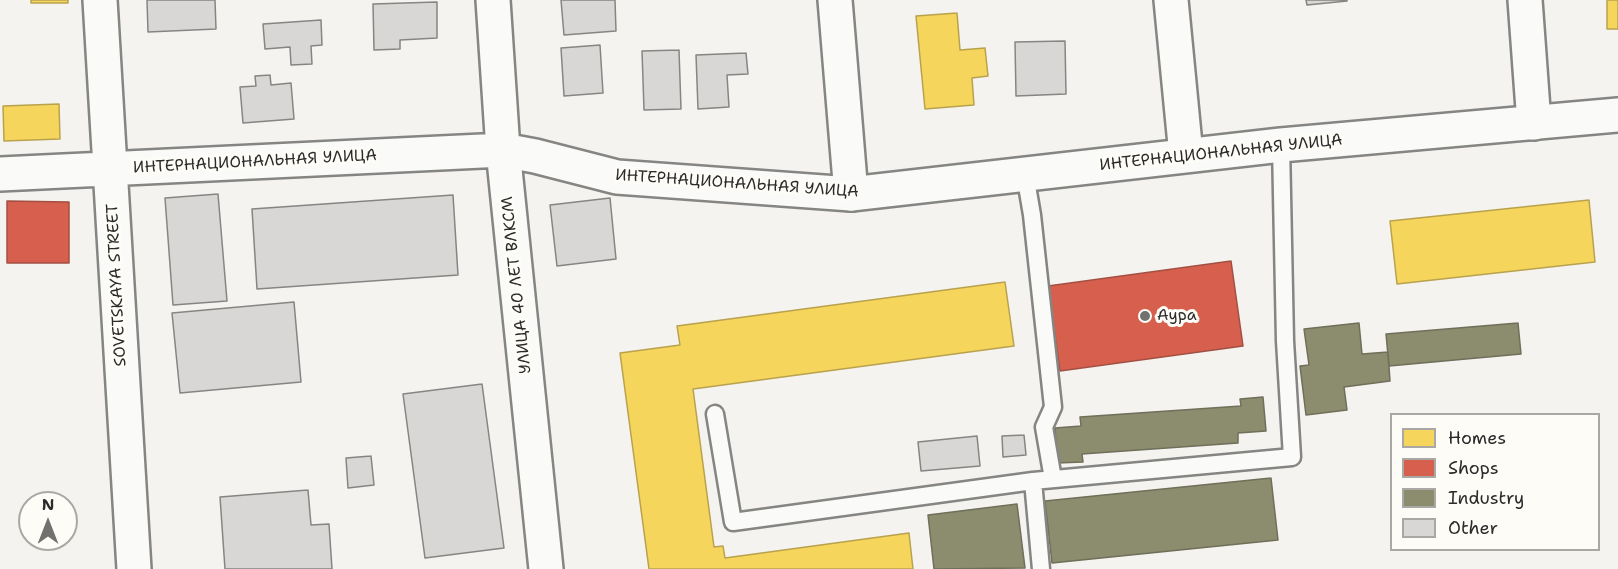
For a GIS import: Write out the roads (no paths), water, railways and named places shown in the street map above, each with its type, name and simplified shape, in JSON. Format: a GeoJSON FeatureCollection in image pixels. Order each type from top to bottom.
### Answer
{"type":"FeatureCollection","features":[{"type":"Feature","properties":{"kind":"street","name":"SOVETSKAYA STREET"},"geometry":{"type":"LineString","coordinates":[[100,0],[134,569]]}},
{"type":"Feature","properties":{"kind":"street","name":"УЛИЦА 40 ЛЕТ ВЛКСМ"},"geometry":{"type":"LineString","coordinates":[[493,0],[503,150],[546,569]]}},
{"type":"Feature","properties":{"kind":"street"},"geometry":{"type":"LineString","coordinates":[[835,0],[851,194]]}},
{"type":"Feature","properties":{"kind":"street"},"geometry":{"type":"LineString","coordinates":[[1171,0],[1186,155]]}},
{"type":"Feature","properties":{"kind":"street"},"geometry":{"type":"LineString","coordinates":[[1525,0],[1534,123]]}},
{"type":"Feature","properties":{"kind":"street","name":"ИНТЕРНАЦИОНАЛЬНАЯ УЛИЦА"},"geometry":{"type":"LineString","coordinates":[[0,174],[503,150],[617,177],[851,194],[1281,145],[1618,115]]}},
{"type":"Feature","properties":{"kind":"lane"},"geometry":{"type":"LineString","coordinates":[[715,414],[733,522],[1033,481],[1292,457],[1285,341],[1281,145]]}},
{"type":"Feature","properties":{"kind":"lane"},"geometry":{"type":"LineString","coordinates":[[1025,174],[1032,215],[1053,407],[1044,427],[1053,479]]}},
{"type":"Feature","properties":{"kind":"lane"},"geometry":{"type":"LineString","coordinates":[[1033,481],[1041,569]]}},
{"type":"Feature","properties":{"kind":"place","name":"Аура"},"geometry":{"type":"Point","coordinates":[1145,316]}}]}
